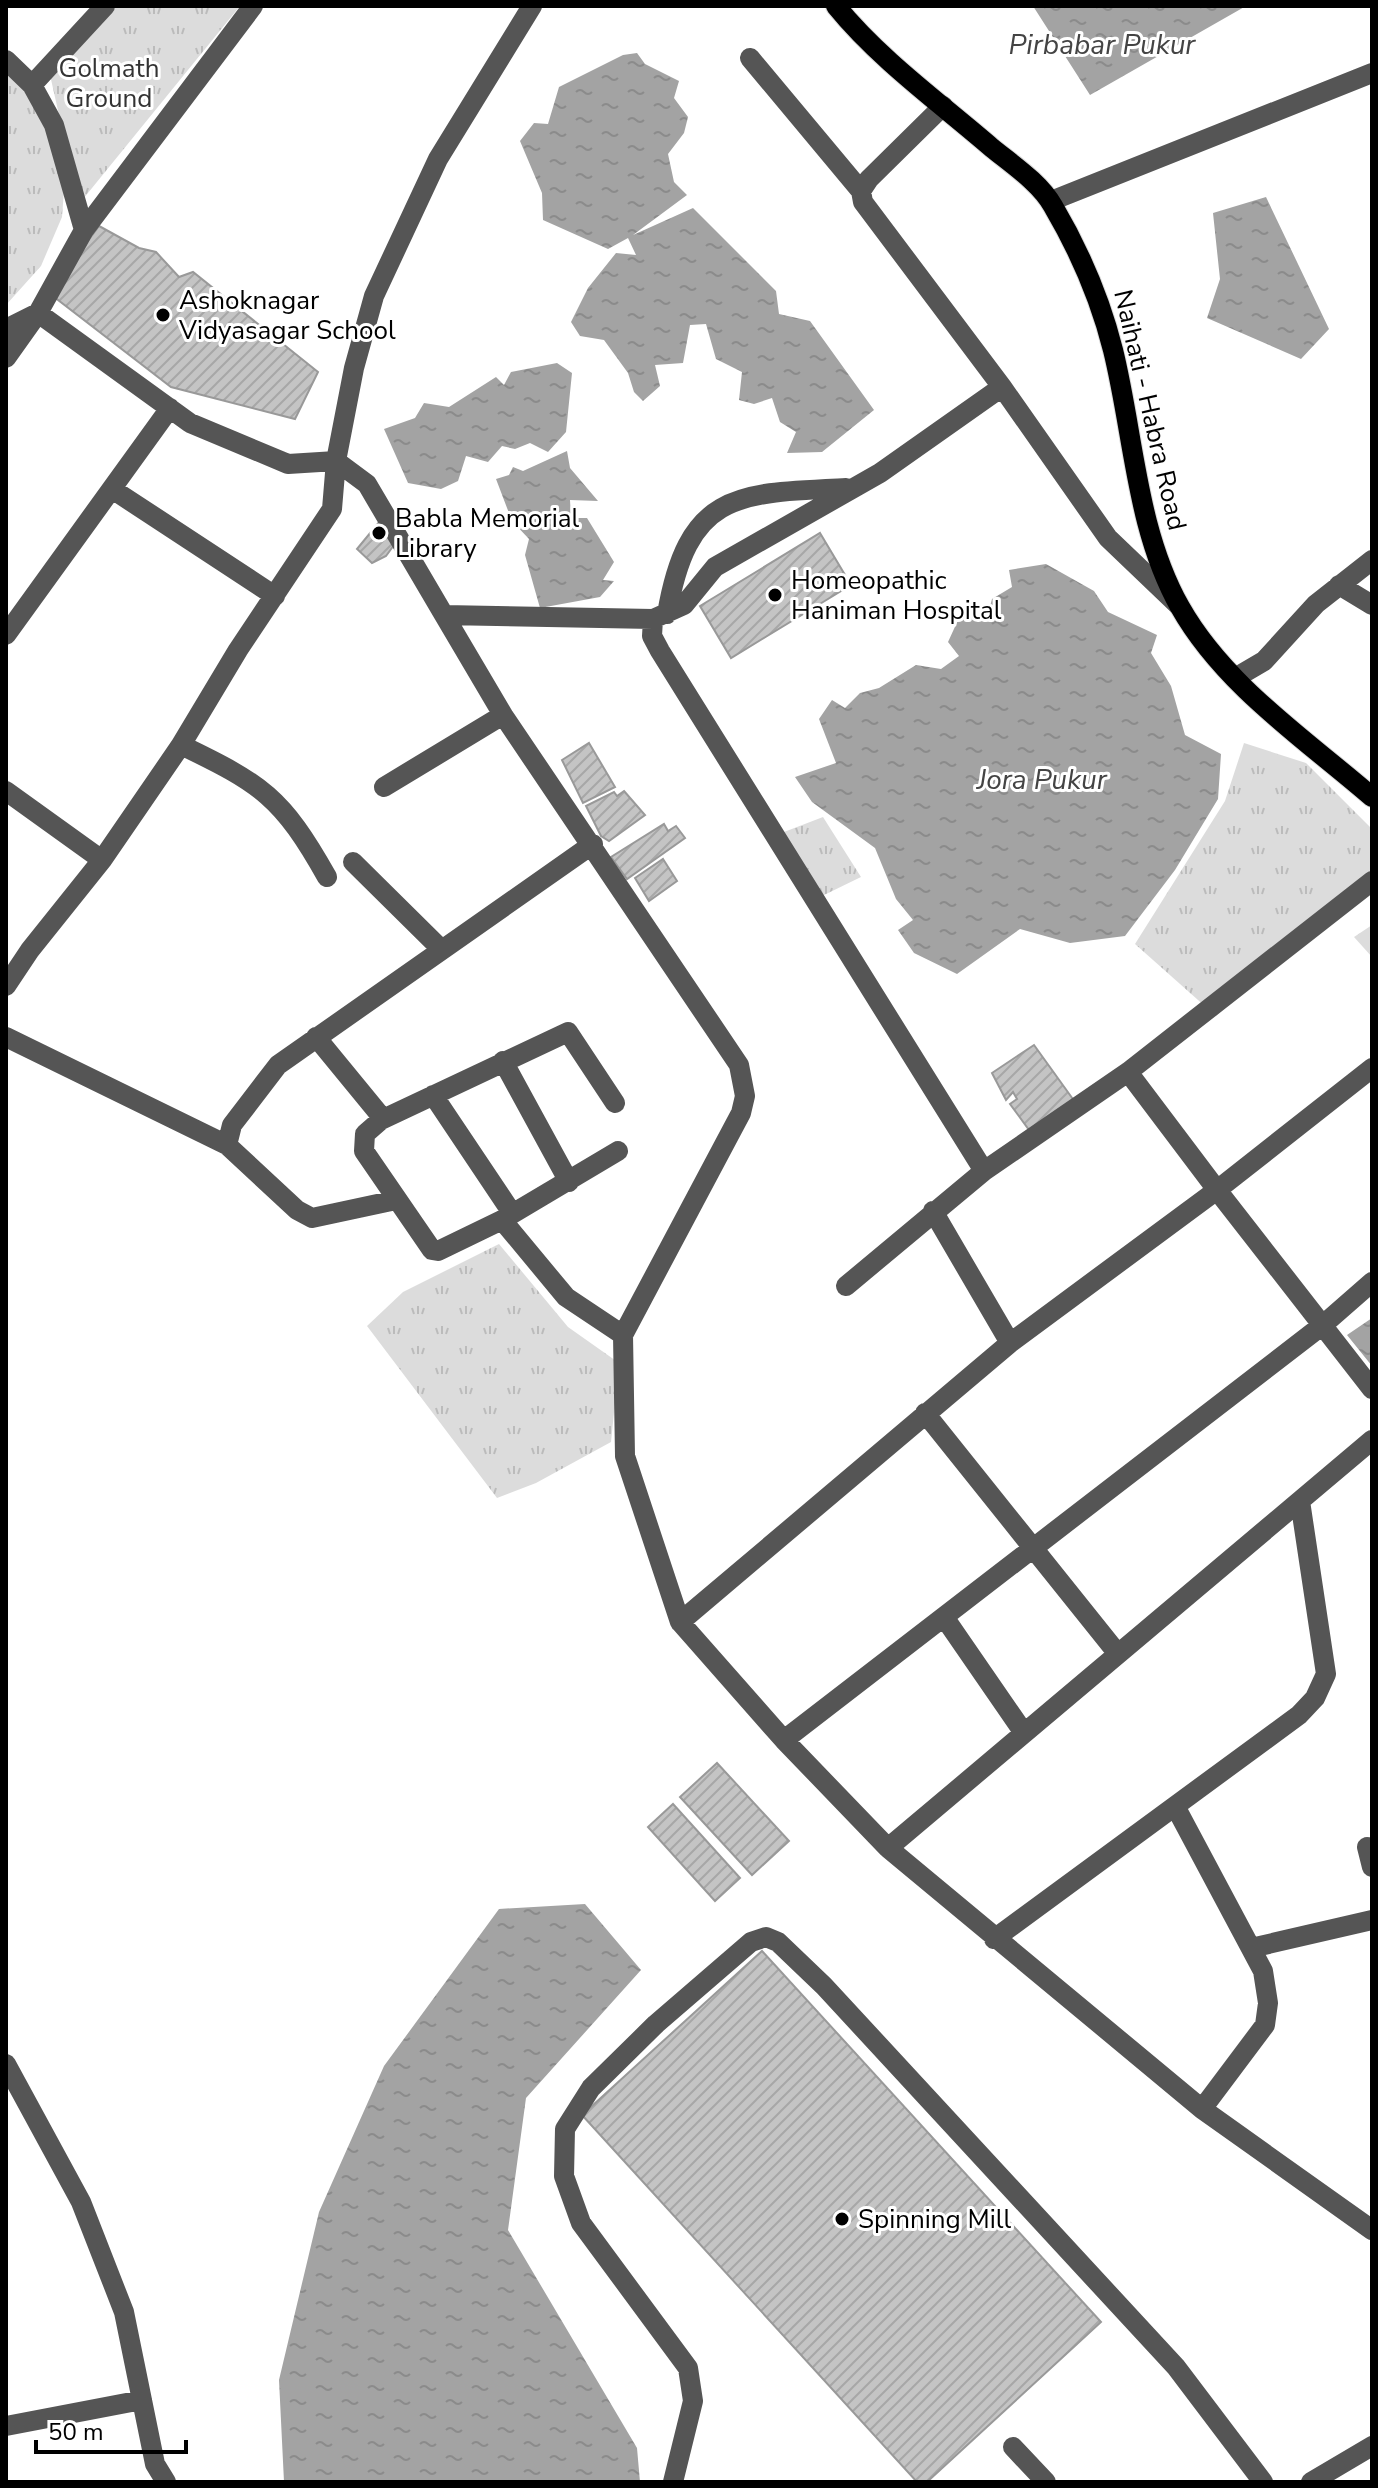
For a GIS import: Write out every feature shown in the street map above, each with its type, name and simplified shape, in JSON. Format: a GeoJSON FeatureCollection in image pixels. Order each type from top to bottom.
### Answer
{"type":"FeatureCollection","features":[{"type":"Feature","properties":{"kind":"main road","name":"Naihati - Habra Road"},"geometry":{"type":"LineString","coordinates":[[836,6],[1051,201],[1085,263],[1099,298],[1114,353],[1144,508],[1161,564],[1180,606],[1205,644],[1235,678],[1372,797]]}},
{"type":"Feature","properties":{"kind":"street"},"geometry":{"type":"LineString","coordinates":[[32,85],[105,6]]}},
{"type":"Feature","properties":{"kind":"street"},"geometry":{"type":"LineString","coordinates":[[6,358],[38,313],[84,230],[253,6]]}},
{"type":"Feature","properties":{"kind":"street"},"geometry":{"type":"LineString","coordinates":[[6,986],[30,950],[102,860],[181,745],[238,650],[332,509],[336,461],[354,368],[374,296],[438,159],[532,6]]}},
{"type":"Feature","properties":{"kind":"street"},"geometry":{"type":"LineString","coordinates":[[750,58],[861,191],[863,202],[1002,387],[1108,538],[1180,606]]}},
{"type":"Feature","properties":{"kind":"street"},"geometry":{"type":"LineString","coordinates":[[6,60],[32,85],[54,125],[84,230]]}},
{"type":"Feature","properties":{"kind":"street"},"geometry":{"type":"LineString","coordinates":[[1051,201],[1372,73]]}},
{"type":"Feature","properties":{"kind":"street"},"geometry":{"type":"LineString","coordinates":[[861,191],[943,106]]}},
{"type":"Feature","properties":{"kind":"street"},"geometry":{"type":"LineString","coordinates":[[6,329],[38,313]]}},
{"type":"Feature","properties":{"kind":"street"},"geometry":{"type":"LineString","coordinates":[[38,313],[190,423],[288,464],[336,461],[367,484],[503,715],[721,1033],[739,1065],[745,1096],[741,1113],[714,1169],[623,1335],[625,1456],[680,1622],[784,1740],[888,1848],[1202,2109],[1372,2230]]}},
{"type":"Feature","properties":{"kind":"street"},"geometry":{"type":"LineString","coordinates":[[444,615],[660,616],[684,605],[715,567],[880,473],[1002,387]]}},
{"type":"Feature","properties":{"kind":"street"},"geometry":{"type":"LineString","coordinates":[[6,635],[170,408]]}},
{"type":"Feature","properties":{"kind":"street"},"geometry":{"type":"LineString","coordinates":[[851,487],[777,491],[716,508],[687,542],[652,636],[984,1171]]}},
{"type":"Feature","properties":{"kind":"street"},"geometry":{"type":"LineString","coordinates":[[112,489],[275,596]]}},
{"type":"Feature","properties":{"kind":"street"},"geometry":{"type":"LineString","coordinates":[[1235,678],[1264,661],[1339,585],[1372,560]]}},
{"type":"Feature","properties":{"kind":"street"},"geometry":{"type":"LineString","coordinates":[[1339,585],[1372,605]]}},
{"type":"Feature","properties":{"kind":"street"},"geometry":{"type":"LineString","coordinates":[[384,787],[503,715]]}},
{"type":"Feature","properties":{"kind":"street"},"geometry":{"type":"LineString","coordinates":[[181,745],[242,774],[273,798],[299,826],[327,877]]}},
{"type":"Feature","properties":{"kind":"street"},"geometry":{"type":"LineString","coordinates":[[6,791],[102,860]]}},
{"type":"Feature","properties":{"kind":"street"},"geometry":{"type":"LineString","coordinates":[[227,1145],[232,1125],[278,1065],[593,844]]}},
{"type":"Feature","properties":{"kind":"street"},"geometry":{"type":"LineString","coordinates":[[353,862],[441,949]]}},
{"type":"Feature","properties":{"kind":"street"},"geometry":{"type":"LineString","coordinates":[[846,1286],[984,1171],[1128,1072],[1372,881]]}},
{"type":"Feature","properties":{"kind":"street"},"geometry":{"type":"LineString","coordinates":[[615,1103],[568,1032],[381,1120],[365,1134],[362,1142],[396,1200],[432,1250],[438,1251],[569,1182],[618,1151]]}},
{"type":"Feature","properties":{"kind":"street"},"geometry":{"type":"LineString","coordinates":[[6,1037],[227,1145],[297,1210],[312,1218],[396,1200]]}},
{"type":"Feature","properties":{"kind":"street"},"geometry":{"type":"LineString","coordinates":[[316,1037],[381,1120]]}},
{"type":"Feature","properties":{"kind":"street"},"geometry":{"type":"LineString","coordinates":[[503,1061],[569,1182]]}},
{"type":"Feature","properties":{"kind":"street"},"geometry":{"type":"LineString","coordinates":[[680,1622],[1010,1343],[1217,1190],[1372,1068]]}},
{"type":"Feature","properties":{"kind":"street"},"geometry":{"type":"LineString","coordinates":[[1128,1072],[1372,1389]]}},
{"type":"Feature","properties":{"kind":"street"},"geometry":{"type":"LineString","coordinates":[[433,1095],[507,1216],[566,1297],[623,1335]]}},
{"type":"Feature","properties":{"kind":"street"},"geometry":{"type":"LineString","coordinates":[[933,1211],[1010,1343]]}},
{"type":"Feature","properties":{"kind":"street"},"geometry":{"type":"LineString","coordinates":[[784,1740],[1324,1324],[1372,1282]]}},
{"type":"Feature","properties":{"kind":"street"},"geometry":{"type":"LineString","coordinates":[[925,1413],[1118,1654]]}},
{"type":"Feature","properties":{"kind":"street"},"geometry":{"type":"LineString","coordinates":[[888,1848],[1372,1440]]}},
{"type":"Feature","properties":{"kind":"street"},"geometry":{"type":"LineString","coordinates":[[994,1939],[1299,1715],[1315,1698],[1326,1674],[1300,1501]]}},
{"type":"Feature","properties":{"kind":"street"},"geometry":{"type":"LineString","coordinates":[[944,1617],[1024,1733]]}},
{"type":"Feature","properties":{"kind":"street"},"geometry":{"type":"LineString","coordinates":[[1175,1806],[1263,1971],[1268,2003],[1265,2025],[1202,2109]]}},
{"type":"Feature","properties":{"kind":"street"},"geometry":{"type":"LineString","coordinates":[[1251,1948],[1372,1920]]}},
{"type":"Feature","properties":{"kind":"street"},"geometry":{"type":"LineString","coordinates":[[673,2482],[693,2401],[688,2368],[581,2223],[564,2176],[565,2129],[591,2088],[656,2024],[751,1942],[766,1937],[778,1942],[824,1986],[1176,2367],[1263,2482]]}},
{"type":"Feature","properties":{"kind":"street"},"geometry":{"type":"LineString","coordinates":[[6,2064],[81,2202],[124,2312],[155,2464],[166,2482]]}},
{"type":"Feature","properties":{"kind":"street"},"geometry":{"type":"LineString","coordinates":[[6,2426],[142,2400]]}},
{"type":"Feature","properties":{"kind":"street"},"geometry":{"type":"LineString","coordinates":[[1311,2482],[1372,2446]]}},
{"type":"Feature","properties":{"kind":"street"},"geometry":{"type":"LineString","coordinates":[[1013,2447],[1046,2482]]}},
{"type":"Feature","properties":{"kind":"green space","name":"Golmath Ground"},"geometry":{"type":"Polygon","coordinates":[[[113,6],[240,6],[79,204],[48,66],[113,6]]]}},
{"type":"Feature","properties":{"kind":"green space"},"geometry":{"type":"Polygon","coordinates":[[[6,49],[27,67],[66,164],[62,217],[41,266],[6,305],[6,49]]]}},
{"type":"Feature","properties":{"kind":"green space"},"geometry":{"type":"Polygon","coordinates":[[[1244,743],[1306,763],[1372,829],[1372,876],[1216,1016],[1135,944],[1225,801],[1244,743]]]}},
{"type":"Feature","properties":{"kind":"green space"},"geometry":{"type":"Polygon","coordinates":[[[823,817],[861,877],[822,896],[784,832],[823,817]]]}},
{"type":"Feature","properties":{"kind":"green space"},"geometry":{"type":"Polygon","coordinates":[[[1372,925],[1372,957],[1354,937],[1372,925]]]}},
{"type":"Feature","properties":{"kind":"green space"},"geometry":{"type":"Polygon","coordinates":[[[499,1244],[568,1327],[619,1363],[611,1442],[536,1483],[497,1498],[367,1326],[403,1292],[499,1244]]]}},
{"type":"Feature","properties":{"kind":"water","name":"Pirbabar Pukur"},"geometry":{"type":"Polygon","coordinates":[[[1033,6],[1246,6],[1090,95],[1033,6]]]}},
{"type":"Feature","properties":{"kind":"water"},"geometry":{"type":"Polygon","coordinates":[[[637,53],[645,64],[679,81],[674,98],[688,117],[684,133],[668,154],[674,182],[687,195],[633,235],[693,208],[776,291],[779,314],[810,321],[874,410],[822,452],[787,453],[796,432],[780,422],[772,398],[754,404],[739,400],[742,372],[716,359],[706,324],[690,325],[683,363],[655,365],[660,386],[643,401],[634,392],[628,373],[604,340],[580,336],[571,322],[588,288],[616,253],[636,255],[628,238],[608,249],[543,220],[542,193],[520,141],[534,123],[548,124],[559,87],[623,55],[637,53]]]}},
{"type":"Feature","properties":{"kind":"water"},"geometry":{"type":"Polygon","coordinates":[[[1266,197],[1329,329],[1301,359],[1207,318],[1220,279],[1213,213],[1266,197]]]}},
{"type":"Feature","properties":{"kind":"water"},"geometry":{"type":"Polygon","coordinates":[[[557,363],[572,373],[566,432],[548,452],[530,443],[515,449],[502,446],[488,462],[466,456],[458,481],[441,489],[408,483],[384,429],[415,418],[424,403],[449,407],[496,377],[504,385],[511,372],[557,363]]]}},
{"type":"Feature","properties":{"kind":"water"},"geometry":{"type":"Polygon","coordinates":[[[567,451],[570,468],[598,501],[570,500],[571,518],[587,518],[614,562],[603,580],[614,581],[600,597],[540,608],[525,555],[529,539],[512,521],[496,479],[509,475],[513,467],[523,471],[567,451]]]}},
{"type":"Feature","properties":{"kind":"water","name":"Jora Pukur"},"geometry":{"type":"Polygon","coordinates":[[[1046,564],[1094,591],[1108,612],[1157,635],[1151,653],[1171,686],[1185,735],[1221,754],[1218,799],[1175,870],[1125,936],[1070,943],[1020,929],[957,974],[914,953],[898,930],[913,920],[896,899],[875,848],[812,802],[795,777],[836,763],[819,719],[832,700],[845,708],[860,693],[879,688],[916,665],[941,669],[959,656],[948,642],[959,618],[987,617],[992,599],[1012,587],[1009,570],[1046,564]]]}},
{"type":"Feature","properties":{"kind":"water"},"geometry":{"type":"Polygon","coordinates":[[[1372,1318],[1372,1366],[1347,1335],[1372,1318]]]}},
{"type":"Feature","properties":{"kind":"water"},"geometry":{"type":"Polygon","coordinates":[[[585,1904],[641,1970],[526,2098],[508,2230],[637,2448],[640,2482],[284,2482],[279,2380],[319,2212],[384,2066],[499,1909],[585,1904]]]}},
{"type":"Feature","properties":{"kind":"building","name":"Ashoknagar Vidyasagar School"},"geometry":{"type":"Polygon","coordinates":[[[99,226],[139,248],[156,252],[179,277],[193,272],[318,372],[295,419],[171,387],[49,293],[99,226]]]}},
{"type":"Feature","properties":{"kind":"building","name":"Babla Memorial Library"},"geometry":{"type":"Polygon","coordinates":[[[380,521],[394,545],[386,556],[372,563],[357,549],[380,521]]]}},
{"type":"Feature","properties":{"kind":"building","name":"Homeopathic Haniman Hospital"},"geometry":{"type":"Polygon","coordinates":[[[820,533],[851,585],[731,658],[700,606],[820,533]]]}},
{"type":"Feature","properties":{"kind":"building"},"geometry":{"type":"Polygon","coordinates":[[[589,743],[615,787],[583,803],[562,760],[589,743]]]}},
{"type":"Feature","properties":{"kind":"building"},"geometry":{"type":"Polygon","coordinates":[[[624,791],[645,815],[609,841],[601,836],[586,806],[614,792],[617,796],[624,791]]]}},
{"type":"Feature","properties":{"kind":"building"},"geometry":{"type":"Polygon","coordinates":[[[664,824],[668,831],[676,826],[685,838],[627,879],[611,857],[664,824]]]}},
{"type":"Feature","properties":{"kind":"building"},"geometry":{"type":"Polygon","coordinates":[[[663,859],[677,881],[649,901],[635,878],[663,859]]]}},
{"type":"Feature","properties":{"kind":"building"},"geometry":{"type":"Polygon","coordinates":[[[1034,1045],[1075,1102],[1032,1134],[1010,1104],[1017,1099],[1013,1092],[1006,1100],[992,1073],[1034,1045]]]}},
{"type":"Feature","properties":{"kind":"building"},"geometry":{"type":"Polygon","coordinates":[[[717,1763],[789,1841],[752,1875],[680,1797],[717,1763]]]}},
{"type":"Feature","properties":{"kind":"building"},"geometry":{"type":"Polygon","coordinates":[[[673,1804],[740,1878],[715,1901],[648,1827],[673,1804]]]}},
{"type":"Feature","properties":{"kind":"building","name":"Spinning Mill"},"geometry":{"type":"Polygon","coordinates":[[[762,1951],[1101,2322],[927,2482],[917,2482],[582,2115],[762,1951]]]}},
{"type":"Feature","properties":{"kind":"place","name":"Ashoknagar Vidyasagar School"},"geometry":{"type":"Point","coordinates":[163,315]}},
{"type":"Feature","properties":{"kind":"place","name":"Babla Memorial Library"},"geometry":{"type":"Point","coordinates":[379,533]}},
{"type":"Feature","properties":{"kind":"place","name":"Homeopathic Haniman Hospital"},"geometry":{"type":"Point","coordinates":[775,595]}},
{"type":"Feature","properties":{"kind":"place","name":"Spinning Mill"},"geometry":{"type":"Point","coordinates":[842,2219]}}]}
